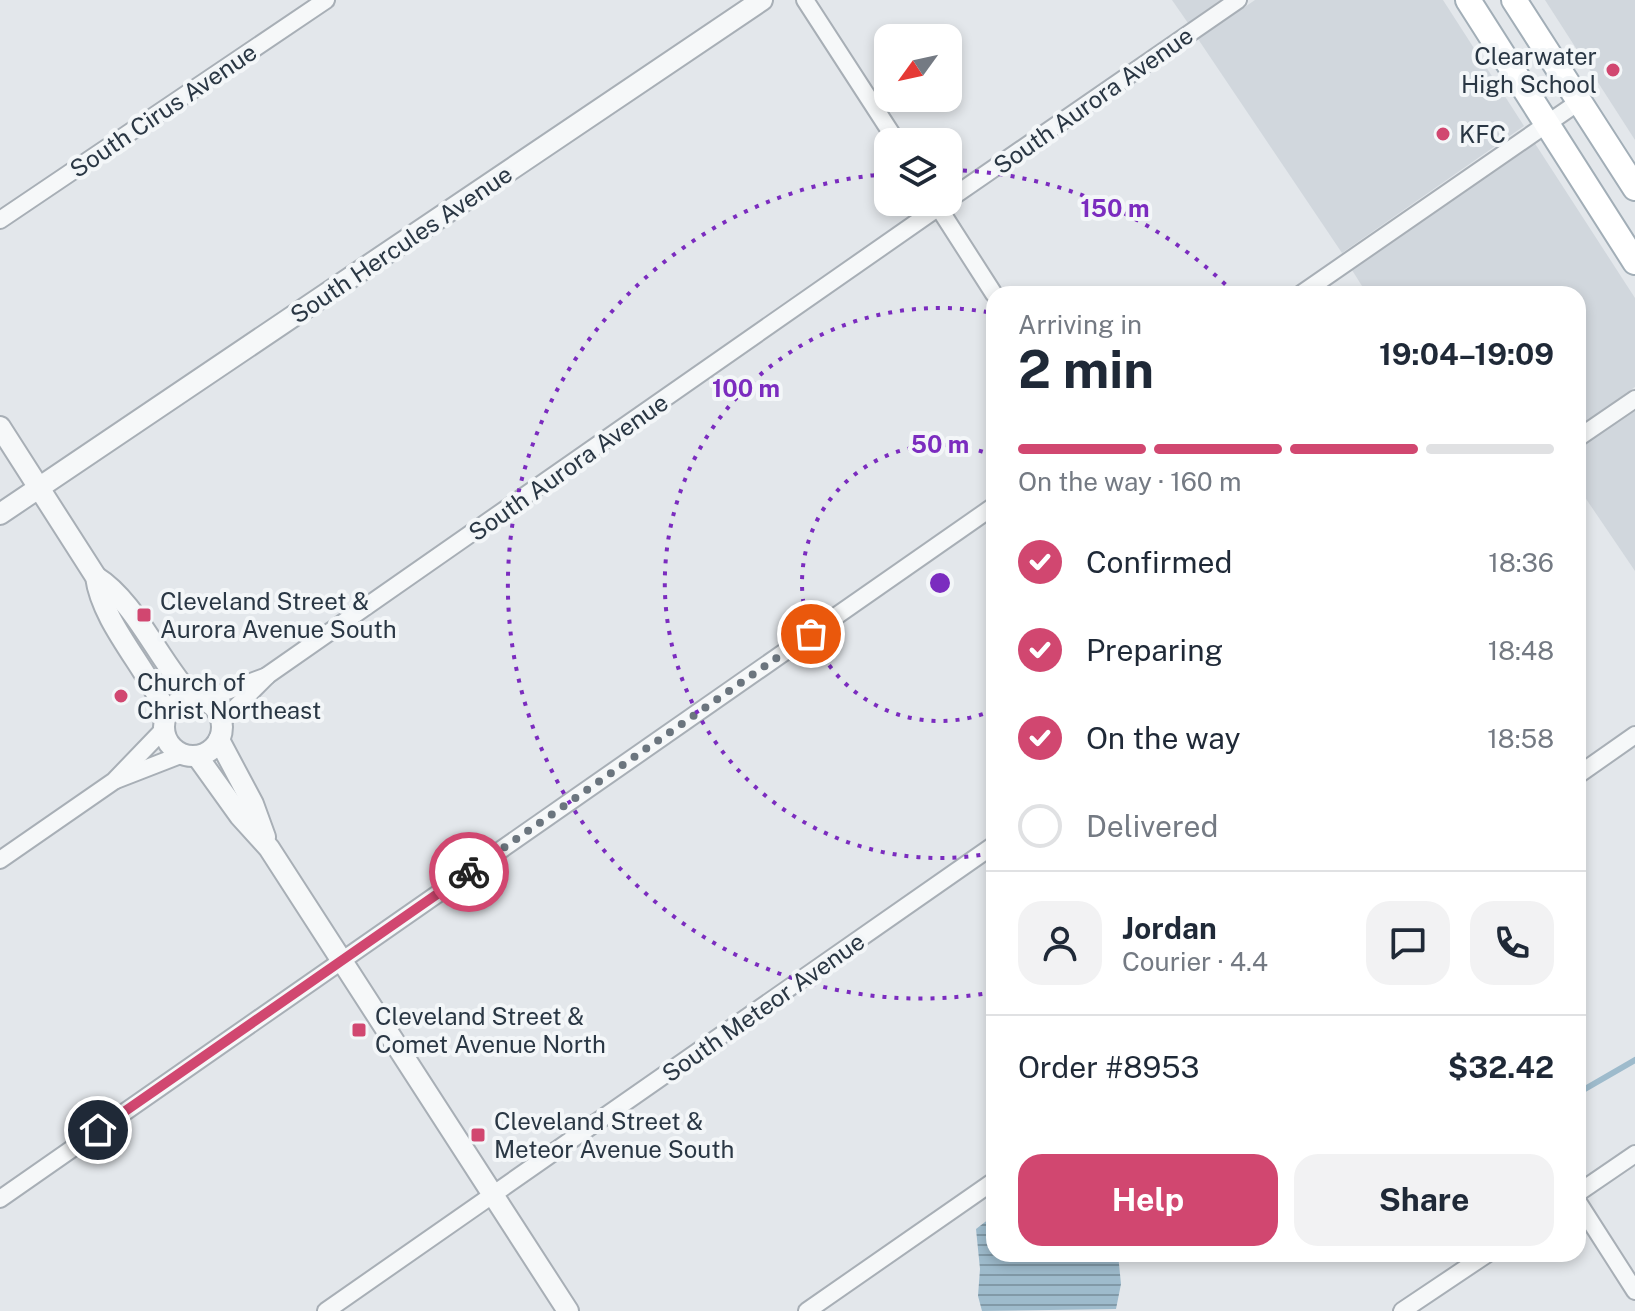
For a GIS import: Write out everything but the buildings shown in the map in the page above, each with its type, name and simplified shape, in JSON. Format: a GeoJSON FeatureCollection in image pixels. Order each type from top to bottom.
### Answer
{"type":"FeatureCollection","features":[{"type":"Feature","properties":{"kind":"main road"},"geometry":{"type":"LineString","coordinates":[[1468,0],[1635,262]]}},
{"type":"Feature","properties":{"kind":"main road"},"geometry":{"type":"LineString","coordinates":[[1514,0],[1635,188]]}},
{"type":"Feature","properties":{"kind":"street","name":"South Cirus Avenue"},"geometry":{"type":"LineString","coordinates":[[0,220],[326,0]]}},
{"type":"Feature","properties":{"kind":"street","name":"South Hercules Avenue"},"geometry":{"type":"LineString","coordinates":[[0,514],[762,0]]}},
{"type":"Feature","properties":{"kind":"street"},"geometry":{"type":"LineString","coordinates":[[805,0],[888,128]]}},
{"type":"Feature","properties":{"kind":"street","name":"South Aurora Avenue"},"geometry":{"type":"LineString","coordinates":[[962,189],[1238,0]]}},
{"type":"Feature","properties":{"kind":"street"},"geometry":{"type":"LineString","coordinates":[[1312,286],[1580,101]]}},
{"type":"Feature","properties":{"kind":"street","name":"South Aurora Avenue"},"geometry":{"type":"LineString","coordinates":[[220,731],[268,675],[923,216]]}},
{"type":"Feature","properties":{"kind":"street"},"geometry":{"type":"LineString","coordinates":[[949,216],[989,286]]}},
{"type":"Feature","properties":{"kind":"street"},"geometry":{"type":"LineString","coordinates":[[1586,433],[1635,399]]}},
{"type":"Feature","properties":{"kind":"street"},"geometry":{"type":"LineString","coordinates":[[0,427],[96,577],[99,599],[155,684],[169,743],[190,755],[269,848],[568,1311]]}},
{"type":"Feature","properties":{"kind":"street"},"geometry":{"type":"LineString","coordinates":[[0,1199],[986,512]]}},
{"type":"Feature","properties":{"kind":"street"},"geometry":{"type":"LineString","coordinates":[[96,577],[115,589],[170,674],[198,699],[211,705],[269,848]]}},
{"type":"Feature","properties":{"kind":"street","name":"South Aurora Avenue"},"geometry":{"type":"LineString","coordinates":[[198,699],[268,675]]}},
{"type":"Feature","properties":{"kind":"street"},"geometry":{"type":"LineString","coordinates":[[0,860],[114,781],[166,721],[178,702],[198,699]]}},
{"type":"Feature","properties":{"kind":"street"},"geometry":{"type":"LineString","coordinates":[[114,781],[190,755],[206,753],[220,731]]}},
{"type":"Feature","properties":{"kind":"street"},"geometry":{"type":"LineString","coordinates":[[1586,769],[1635,735]]}},
{"type":"Feature","properties":{"kind":"street","name":"South Meteor Avenue"},"geometry":{"type":"LineString","coordinates":[[326,1311],[986,851]]}},
{"type":"Feature","properties":{"kind":"street"},"geometry":{"type":"LineString","coordinates":[[1586,1188],[1635,1154]]}},
{"type":"Feature","properties":{"kind":"street"},"geometry":{"type":"LineString","coordinates":[[807,1311],[986,1187]]}},
{"type":"Feature","properties":{"kind":"street"},"geometry":{"type":"LineString","coordinates":[[1586,1214],[1635,1291]]}},
{"type":"Feature","properties":{"kind":"street"},"geometry":{"type":"LineString","coordinates":[[1402,1311],[1475,1262]]}},
{"type":"Feature","properties":{"kind":"shaded area"},"geometry":{"type":"Polygon","coordinates":[[[1172,0],[1221,0],[1188,23],[1172,0]]]}},
{"type":"Feature","properties":{"kind":"shaded area"},"geometry":{"type":"Polygon","coordinates":[[[1255,0],[1443,0],[1524,126],[1342,253],[1198,39],[1255,0]]]}},
{"type":"Feature","properties":{"kind":"shaded area","name":"Clearwater High School"},"geometry":{"type":"Polygon","coordinates":[[[1545,0],[1635,0],[1635,140],[1545,0]]]}},
{"type":"Feature","properties":{"kind":"shaded area"},"geometry":{"type":"Polygon","coordinates":[[[1534,142],[1635,298],[1635,387],[1586,421],[1586,286],[1362,286],[1352,270],[1534,142]]]}},
{"type":"Feature","properties":{"kind":"shaded area"},"geometry":{"type":"Polygon","coordinates":[[[1635,410],[1635,571],[1586,499],[1586,444],[1635,410]]]}},
{"type":"Feature","properties":{"kind":"water"},"geometry":{"type":"Polygon","coordinates":[[[986,1221],[986,1262],[1119,1262],[1121,1284],[1116,1309],[982,1311],[978,1296],[980,1269],[976,1229],[986,1221]]]}},
{"type":"Feature","properties":{"kind":"waterway"},"geometry":{"type":"LineString","coordinates":[[1586,1088],[1635,1060]]}},
{"type":"Feature","properties":{"kind":"way so far"},"geometry":{"type":"LineString","coordinates":[[469,872],[811,634]]}},
{"type":"Feature","properties":{"kind":"place","name":"Clearwater High School"},"geometry":{"type":"Point","coordinates":[1613,70]}},
{"type":"Feature","properties":{"kind":"place","name":"KFC"},"geometry":{"type":"Point","coordinates":[1443,134]}},
{"type":"Feature","properties":{"kind":"place","name":"Cleveland Street & Aurora Avenue South"},"geometry":{"type":"Point","coordinates":[144,615]}},
{"type":"Feature","properties":{"kind":"place","name":"Church of Christ Northeast"},"geometry":{"type":"Point","coordinates":[121,696]}},
{"type":"Feature","properties":{"kind":"place","name":"Cleveland Street & Comet Avenue North"},"geometry":{"type":"Point","coordinates":[359,1030]}},
{"type":"Feature","properties":{"kind":"place","name":"Cleveland Street & Meteor Avenue South"},"geometry":{"type":"Point","coordinates":[478,1135]}},
{"type":"Feature","properties":{"kind":"route"},"geometry":{"type":"LineString","coordinates":[[98,1130],[469,872]]}}]}
